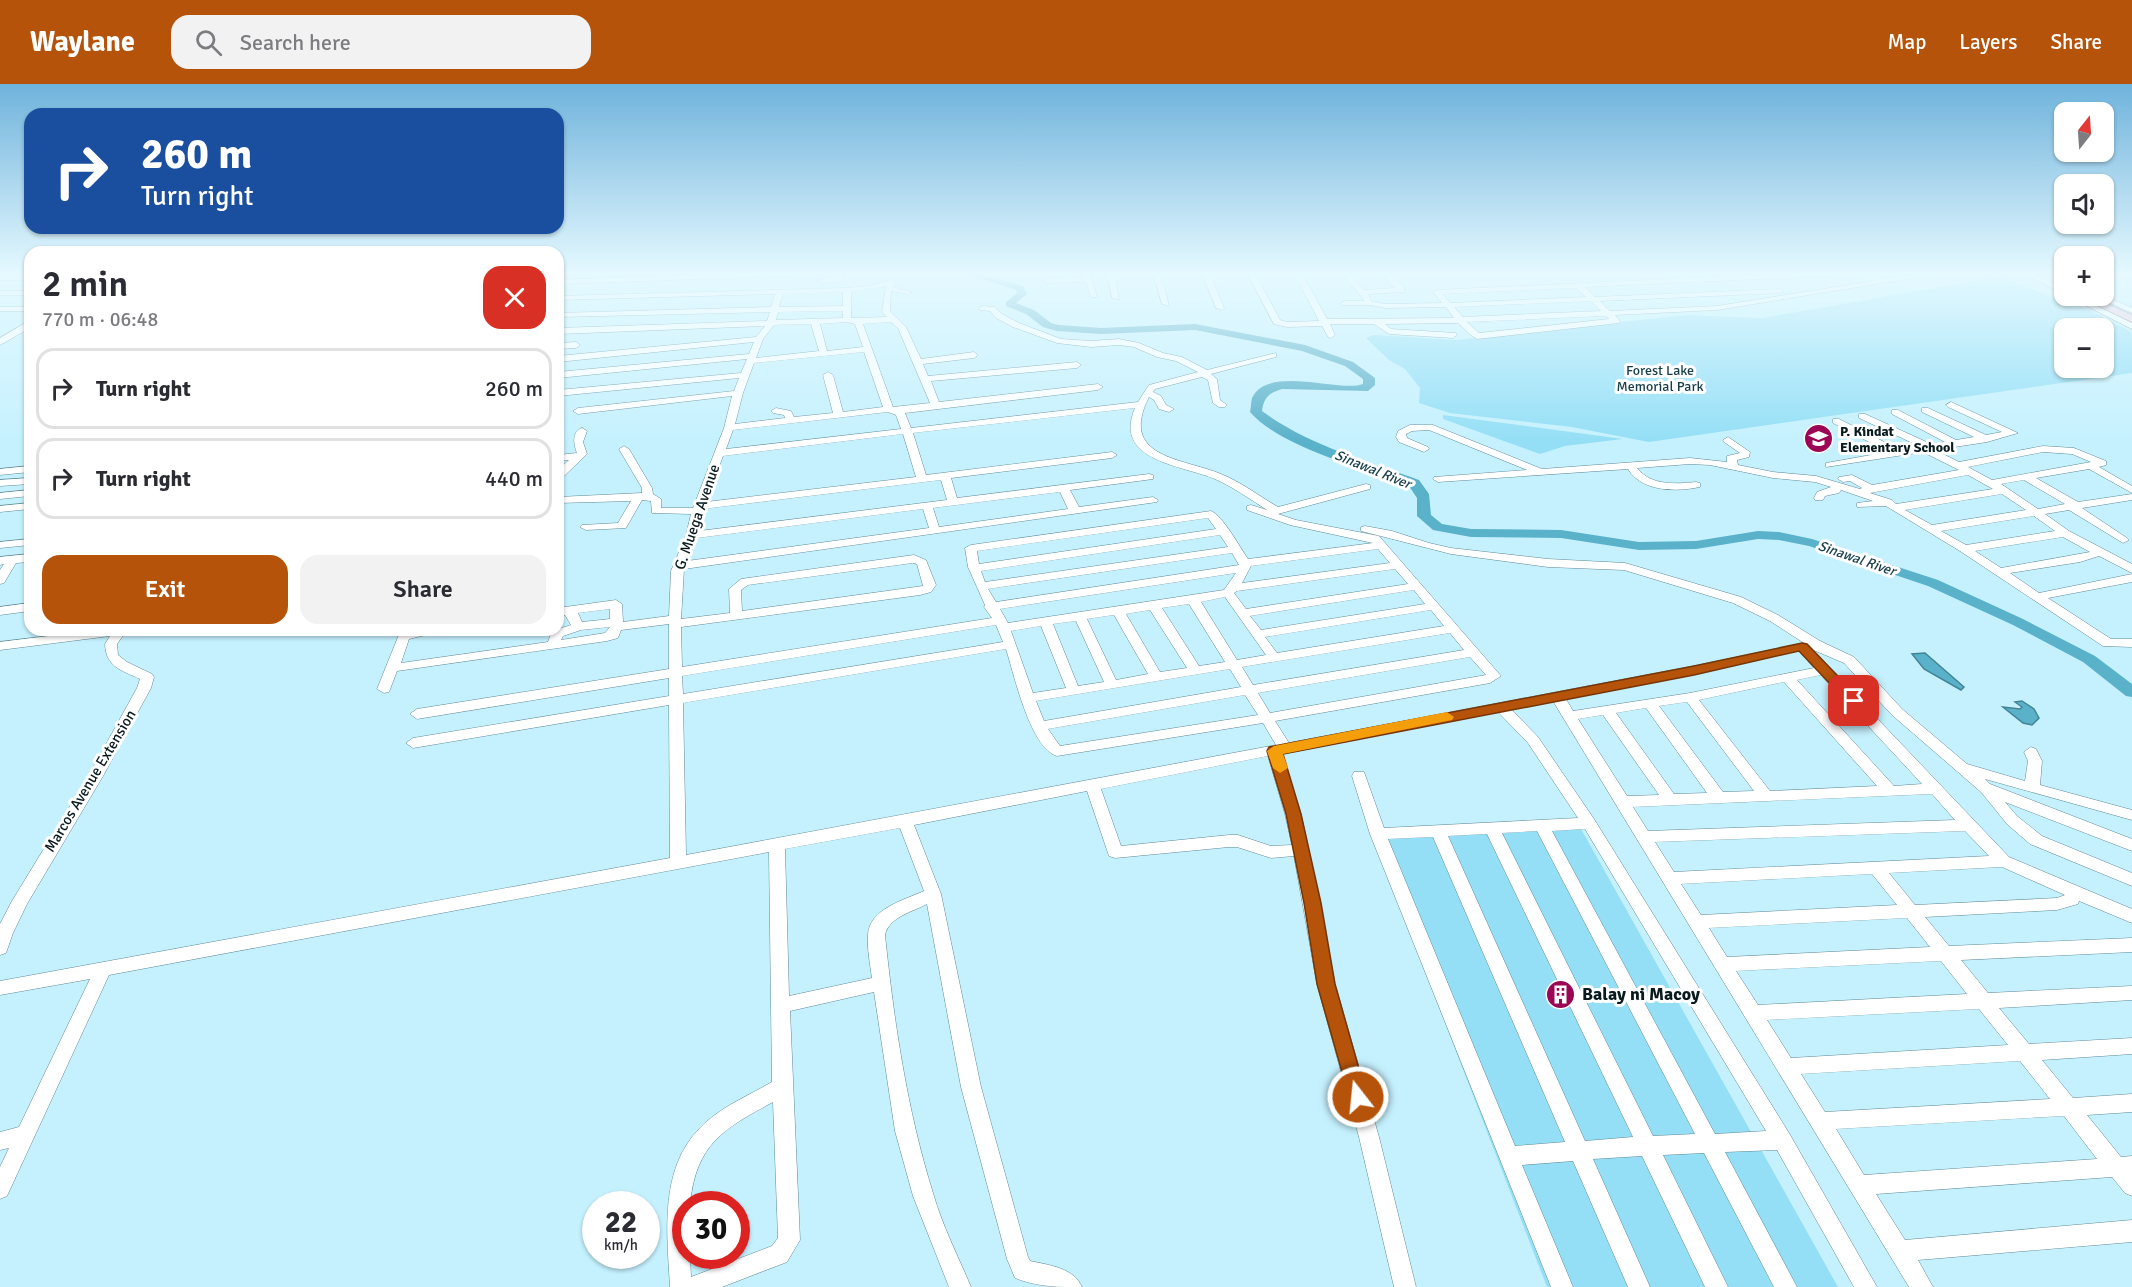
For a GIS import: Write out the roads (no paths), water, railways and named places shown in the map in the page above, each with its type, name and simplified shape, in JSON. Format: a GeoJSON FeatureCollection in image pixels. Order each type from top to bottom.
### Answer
{"type":"FeatureCollection","features":[{"type":"Feature","properties":{"kind":"street"},"geometry":{"type":"LineString","coordinates":[[0,342],[22,329]]}},
{"type":"Feature","properties":{"kind":"street"},"geometry":{"type":"LineString","coordinates":[[564,332],[645,329]]}},
{"type":"Feature","properties":{"kind":"street","name":"G. Muega Avenue"},"geometry":{"type":"LineString","coordinates":[[678,862],[675,591],[679,566],[692,535],[698,508],[729,428],[744,375],[759,339],[767,329]]}},
{"type":"Feature","properties":{"kind":"street"},"geometry":{"type":"LineString","coordinates":[[817,329],[824,354]]}},
{"type":"Feature","properties":{"kind":"street"},"geometry":{"type":"LineString","coordinates":[[861,329],[893,410],[902,415],[922,479]]}},
{"type":"Feature","properties":{"kind":"street"},"geometry":{"type":"LineString","coordinates":[[903,329],[936,405]]}},
{"type":"Feature","properties":{"kind":"street"},"geometry":{"type":"LineString","coordinates":[[1025,329],[1060,341],[1091,344],[1116,342],[1136,345],[1160,355],[1179,359],[1212,379],[1216,401],[1222,405]]}},
{"type":"Feature","properties":{"kind":"street"},"geometry":{"type":"LineString","coordinates":[[1328,329],[1331,335]]}},
{"type":"Feature","properties":{"kind":"street"},"geometry":{"type":"LineString","coordinates":[[1387,329],[1452,336]]}},
{"type":"Feature","properties":{"kind":"street"},"geometry":{"type":"LineString","coordinates":[[1469,329],[1472,334],[1485,336],[1545,329]]}},
{"type":"Feature","properties":{"kind":"street"},"geometry":{"type":"LineString","coordinates":[[564,358],[759,339]]}},
{"type":"Feature","properties":{"kind":"street"},"geometry":{"type":"LineString","coordinates":[[564,346],[576,345],[564,366]]}},
{"type":"Feature","properties":{"kind":"street"},"geometry":{"type":"LineString","coordinates":[[564,375],[868,349]]}},
{"type":"Feature","properties":{"kind":"street"},"geometry":{"type":"LineString","coordinates":[[919,362],[974,355]]}},
{"type":"Feature","properties":{"kind":"street"},"geometry":{"type":"LineString","coordinates":[[1274,355],[1152,387],[1141,404],[1135,420],[1139,441],[1148,452],[1215,475],[1276,511],[1321,523],[1388,533],[1426,546],[1450,551],[1537,562],[1610,565],[1638,569],[1737,600],[1794,629],[1809,645],[1826,670],[2003,861],[2132,916]]}},
{"type":"Feature","properties":{"kind":"street"},"geometry":{"type":"LineString","coordinates":[[925,379],[1077,365]]}},
{"type":"Feature","properties":{"kind":"street"},"geometry":{"type":"LineString","coordinates":[[564,392],[744,375]]}},
{"type":"Feature","properties":{"kind":"street"},"geometry":{"type":"LineString","coordinates":[[828,375],[839,416]]}},
{"type":"Feature","properties":{"kind":"street"},"geometry":{"type":"LineString","coordinates":[[729,428],[936,405],[960,407],[1098,387]]}},
{"type":"Feature","properties":{"kind":"street"},"geometry":{"type":"LineString","coordinates":[[578,411],[738,393]]}},
{"type":"Feature","properties":{"kind":"street"},"geometry":{"type":"LineString","coordinates":[[1148,393],[1158,398],[1162,407],[1169,409]]}},
{"type":"Feature","properties":{"kind":"street"},"geometry":{"type":"LineString","coordinates":[[719,453],[1141,404]]}},
{"type":"Feature","properties":{"kind":"street"},"geometry":{"type":"LineString","coordinates":[[1830,465],[2013,433],[1951,405]]}},
{"type":"Feature","properties":{"kind":"street"},"geometry":{"type":"LineString","coordinates":[[1925,410],[1987,439]]}},
{"type":"Feature","properties":{"kind":"street"},"geometry":{"type":"LineString","coordinates":[[776,411],[788,413],[791,421]]}},
{"type":"Feature","properties":{"kind":"street"},"geometry":{"type":"LineString","coordinates":[[1895,412],[1956,444]]}},
{"type":"Feature","properties":{"kind":"street"},"geometry":{"type":"LineString","coordinates":[[1862,416],[1929,448],[1956,466],[2004,490],[2065,533],[2125,563],[2132,570]]}},
{"type":"Feature","properties":{"kind":"street"},"geometry":{"type":"LineString","coordinates":[[1836,421],[1898,453]]}},
{"type":"Feature","properties":{"kind":"street"},"geometry":{"type":"LineString","coordinates":[[1424,449],[1403,440],[1401,433],[1410,428],[1430,427],[1541,472]]}},
{"type":"Feature","properties":{"kind":"street"},"geometry":{"type":"LineString","coordinates":[[564,471],[583,452],[578,439],[582,431]]}},
{"type":"Feature","properties":{"kind":"street"},"geometry":{"type":"LineString","coordinates":[[1728,440],[1745,452],[1745,455],[1731,458],[1734,467]]}},
{"type":"Feature","properties":{"kind":"street"},"geometry":{"type":"LineString","coordinates":[[586,528],[622,526],[647,488],[624,449]]}},
{"type":"Feature","properties":{"kind":"street"},"geometry":{"type":"LineString","coordinates":[[1956,466],[2043,449],[2074,451],[2102,463],[1991,483]]}},
{"type":"Feature","properties":{"kind":"street"},"geometry":{"type":"LineString","coordinates":[[564,500],[643,496],[656,499],[656,511],[698,508],[1112,455]]}},
{"type":"Feature","properties":{"kind":"street"},"geometry":{"type":"LineString","coordinates":[[564,457],[580,456]]}},
{"type":"Feature","properties":{"kind":"street"},"geometry":{"type":"LineString","coordinates":[[1438,479],[1690,461],[1773,475],[1840,482],[1852,478],[1866,490],[1964,549],[2108,642],[2130,644]]}},
{"type":"Feature","properties":{"kind":"street"},"geometry":{"type":"LineString","coordinates":[[2093,465],[2094,469],[2132,490]]}},
{"type":"Feature","properties":{"kind":"street"},"geometry":{"type":"LineString","coordinates":[[1631,466],[1635,474],[1657,485],[1677,488],[1696,485]]}},
{"type":"Feature","properties":{"kind":"street"},"geometry":{"type":"LineString","coordinates":[[0,472],[24,470]]}},
{"type":"Feature","properties":{"kind":"street"},"geometry":{"type":"LineString","coordinates":[[1866,490],[1968,472]]}},
{"type":"Feature","properties":{"kind":"street"},"geometry":{"type":"LineString","coordinates":[[945,476],[953,502]]}},
{"type":"Feature","properties":{"kind":"street"},"geometry":{"type":"LineString","coordinates":[[692,535],[1149,477]]}},
{"type":"Feature","properties":{"kind":"street"},"geometry":{"type":"LineString","coordinates":[[2028,478],[2129,540]]}},
{"type":"Feature","properties":{"kind":"street"},"geometry":{"type":"LineString","coordinates":[[0,483],[24,481]]}},
{"type":"Feature","properties":{"kind":"street"},"geometry":{"type":"LineString","coordinates":[[1819,498],[1821,494],[1835,491],[1840,482]]}},
{"type":"Feature","properties":{"kind":"street"},"geometry":{"type":"LineString","coordinates":[[1276,511],[1366,487]]}},
{"type":"Feature","properties":{"kind":"street"},"geometry":{"type":"LineString","coordinates":[[1064,489],[1075,511]]}},
{"type":"Feature","properties":{"kind":"street"},"geometry":{"type":"LineString","coordinates":[[1861,506],[1891,505],[2004,490]]}},
{"type":"Feature","properties":{"kind":"street"},"geometry":{"type":"LineString","coordinates":[[0,496],[24,494]]}},
{"type":"Feature","properties":{"kind":"street"},"geometry":{"type":"LineString","coordinates":[[1929,529],[2132,497]]}},
{"type":"Feature","properties":{"kind":"street"},"geometry":{"type":"LineString","coordinates":[[679,566],[1154,501]]}},
{"type":"Feature","properties":{"kind":"street"},"geometry":{"type":"LineString","coordinates":[[927,506],[935,531]]}},
{"type":"Feature","properties":{"kind":"street"},"geometry":{"type":"LineString","coordinates":[[0,509],[24,507]]}},
{"type":"Feature","properties":{"kind":"street"},"geometry":{"type":"LineString","coordinates":[[1245,565],[1213,514],[973,547],[970,550],[981,586],[1001,625],[1040,726],[1052,748],[1064,752],[1492,678],[1493,674],[1375,538],[1294,523],[1251,508]]}},
{"type":"Feature","properties":{"kind":"street"},"geometry":{"type":"LineString","coordinates":[[975,568],[1224,531]]}},
{"type":"Feature","properties":{"kind":"street"},"geometry":{"type":"LineString","coordinates":[[1964,549],[2065,533]]}},
{"type":"Feature","properties":{"kind":"street"},"geometry":{"type":"LineString","coordinates":[[2093,548],[2129,540]]}},
{"type":"Feature","properties":{"kind":"street"},"geometry":{"type":"LineString","coordinates":[[0,545],[24,543]]}},
{"type":"Feature","properties":{"kind":"street"},"geometry":{"type":"LineString","coordinates":[[990,607],[1381,545]]}},
{"type":"Feature","properties":{"kind":"street"},"geometry":{"type":"LineString","coordinates":[[1997,572],[2090,556],[2097,553],[2093,548]]}},
{"type":"Feature","properties":{"kind":"street"},"geometry":{"type":"LineString","coordinates":[[981,586],[1235,549]]}},
{"type":"Feature","properties":{"kind":"street"},"geometry":{"type":"LineString","coordinates":[[0,580],[6,560],[24,558]]}},
{"type":"Feature","properties":{"kind":"street"},"geometry":{"type":"LineString","coordinates":[[564,631],[579,626],[736,617],[920,591],[927,589],[930,585],[922,562],[914,559],[745,582],[735,589],[736,617]]}},
{"type":"Feature","properties":{"kind":"street"},"geometry":{"type":"LineString","coordinates":[[1231,590],[1245,565]]}},
{"type":"Feature","properties":{"kind":"street"},"geometry":{"type":"LineString","coordinates":[[417,714],[676,672],[1001,625],[1080,618],[1193,600],[1231,590],[1398,565]]}},
{"type":"Feature","properties":{"kind":"street"},"geometry":{"type":"LineString","coordinates":[[2037,597],[2132,578]]}},
{"type":"Feature","properties":{"kind":"street"},"geometry":{"type":"LineString","coordinates":[[1244,613],[1418,586]]}},
{"type":"Feature","properties":{"kind":"street"},"geometry":{"type":"LineString","coordinates":[[1231,590],[1274,658]]}},
{"type":"Feature","properties":{"kind":"street"},"geometry":{"type":"LineString","coordinates":[[1193,600],[1268,718],[1280,749],[1312,903],[1326,984],[1369,1137],[1405,1287]]}},
{"type":"Feature","properties":{"kind":"street"},"geometry":{"type":"LineString","coordinates":[[392,668],[610,636],[617,624],[616,604],[564,611]]}},
{"type":"Feature","properties":{"kind":"street"},"geometry":{"type":"LineString","coordinates":[[1154,606],[1195,671]]}},
{"type":"Feature","properties":{"kind":"street"},"geometry":{"type":"LineString","coordinates":[[1259,634],[1435,606]]}},
{"type":"Feature","properties":{"kind":"street"},"geometry":{"type":"LineString","coordinates":[[0,611],[24,608]]}},
{"type":"Feature","properties":{"kind":"street"},"geometry":{"type":"LineString","coordinates":[[564,611],[579,626]]}},
{"type":"Feature","properties":{"kind":"street"},"geometry":{"type":"LineString","coordinates":[[1118,611],[1156,677]]}},
{"type":"Feature","properties":{"kind":"street"},"geometry":{"type":"LineString","coordinates":[[1080,618],[1112,683]]}},
{"type":"Feature","properties":{"kind":"street"},"geometry":{"type":"LineString","coordinates":[[1046,622],[1074,692]]}},
{"type":"Feature","properties":{"kind":"street"},"geometry":{"type":"LineString","coordinates":[[1029,698],[1452,629]]}},
{"type":"Feature","properties":{"kind":"street"},"geometry":{"type":"LineString","coordinates":[[0,646],[76,636]]}},
{"type":"Feature","properties":{"kind":"street","name":"Marcos Avenue Extension"},"geometry":{"type":"LineString","coordinates":[[0,948],[4,933],[20,901],[96,776],[144,688],[147,677],[122,665],[112,656],[111,644],[117,636]]}},
{"type":"Feature","properties":{"kind":"street"},"geometry":{"type":"LineString","coordinates":[[384,689],[404,637],[408,636]]}},
{"type":"Feature","properties":{"kind":"street"},"geometry":{"type":"LineString","coordinates":[[553,645],[556,636]]}},
{"type":"Feature","properties":{"kind":"street"},"geometry":{"type":"LineString","coordinates":[[413,743],[1009,645]]}},
{"type":"Feature","properties":{"kind":"street"},"geometry":{"type":"LineString","coordinates":[[0,988],[905,821],[1694,670],[1809,645],[1849,660],[1897,712],[1985,788],[2013,820],[2036,840],[2132,880]]}},
{"type":"Feature","properties":{"kind":"street"},"geometry":{"type":"LineString","coordinates":[[1040,726],[1474,652]]}},
{"type":"Feature","properties":{"kind":"street"},"geometry":{"type":"LineString","coordinates":[[1571,716],[1690,697],[1826,670]]}},
{"type":"Feature","properties":{"kind":"street"},"geometry":{"type":"LineString","coordinates":[[1788,678],[1890,791]]}},
{"type":"Feature","properties":{"kind":"street"},"geometry":{"type":"LineString","coordinates":[[1557,696],[1922,1287]]}},
{"type":"Feature","properties":{"kind":"street"},"geometry":{"type":"LineString","coordinates":[[1690,697],[1765,795]]}},
{"type":"Feature","properties":{"kind":"street"},"geometry":{"type":"LineString","coordinates":[[1649,703],[1718,797]]}},
{"type":"Feature","properties":{"kind":"street"},"geometry":{"type":"LineString","coordinates":[[1500,706],[1533,740],[1589,824],[1782,1140],[1866,1287]]}},
{"type":"Feature","properties":{"kind":"street"},"geometry":{"type":"LineString","coordinates":[[1608,711],[1670,800]]}},
{"type":"Feature","properties":{"kind":"street"},"geometry":{"type":"LineString","coordinates":[[2031,752],[2035,761],[2032,788]]}},
{"type":"Feature","properties":{"kind":"street"},"geometry":{"type":"LineString","coordinates":[[1958,767],[2132,815]]}},
{"type":"Feature","properties":{"kind":"street"},"geometry":{"type":"LineString","coordinates":[[1359,776],[1378,834],[1562,1287]]}},
{"type":"Feature","properties":{"kind":"street"},"geometry":{"type":"LineString","coordinates":[[1092,784],[1115,852],[1229,841],[1238,841],[1271,852],[1300,850]]}},
{"type":"Feature","properties":{"kind":"street"},"geometry":{"type":"LineString","coordinates":[[1985,788],[2132,845]]}},
{"type":"Feature","properties":{"kind":"street"},"geometry":{"type":"LineString","coordinates":[[1621,802],[1937,789]]}},
{"type":"Feature","properties":{"kind":"street"},"geometry":{"type":"LineString","coordinates":[[905,821],[933,894],[971,1087],[1018,1258],[1023,1270],[1048,1274],[1071,1287]]}},
{"type":"Feature","properties":{"kind":"street"},"geometry":{"type":"LineString","coordinates":[[1378,834],[1589,824]]}},
{"type":"Feature","properties":{"kind":"street"},"geometry":{"type":"LineString","coordinates":[[1541,825],[1786,1287]]}},
{"type":"Feature","properties":{"kind":"street"},"geometry":{"type":"LineString","coordinates":[[1644,837],[1969,825]]}},
{"type":"Feature","properties":{"kind":"street"},"geometry":{"type":"LineString","coordinates":[[1492,829],[1717,1287]]}},
{"type":"Feature","properties":{"kind":"street"},"geometry":{"type":"LineString","coordinates":[[1438,831],[1638,1287]]}},
{"type":"Feature","properties":{"kind":"street"},"geometry":{"type":"LineString","coordinates":[[693,1287],[778,1254],[789,1240],[782,1087],[777,844]]}},
{"type":"Feature","properties":{"kind":"street"},"geometry":{"type":"LineString","coordinates":[[1670,878],[2003,861]]}},
{"type":"Feature","properties":{"kind":"street"},"geometry":{"type":"LineString","coordinates":[[1877,869],[2068,1107],[2124,1166],[2132,1186]]}},
{"type":"Feature","properties":{"kind":"street"},"geometry":{"type":"LineString","coordinates":[[1696,922],[2057,904],[2072,898],[2074,891]]}},
{"type":"Feature","properties":{"kind":"street"},"geometry":{"type":"LineString","coordinates":[[933,894],[887,916],[878,927],[876,935],[881,983],[905,1131],[923,1196],[960,1287]]}},
{"type":"Feature","properties":{"kind":"street"},"geometry":{"type":"LineString","coordinates":[[1723,964],[2132,945]]}},
{"type":"Feature","properties":{"kind":"street"},"geometry":{"type":"LineString","coordinates":[[0,1189],[103,969]]}},
{"type":"Feature","properties":{"kind":"street"},"geometry":{"type":"LineString","coordinates":[[782,1005],[881,983]]}},
{"type":"Feature","properties":{"kind":"street"},"geometry":{"type":"LineString","coordinates":[[1753,1013],[2132,993]]}},
{"type":"Feature","properties":{"kind":"street"},"geometry":{"type":"LineString","coordinates":[[1785,1067],[2132,1046]]}},
{"type":"Feature","properties":{"kind":"street"},"geometry":{"type":"LineString","coordinates":[[681,1287],[679,1227],[681,1186],[687,1164],[704,1137],[716,1127],[782,1087]]}},
{"type":"Feature","properties":{"kind":"street"},"geometry":{"type":"LineString","coordinates":[[1820,1121],[2132,1103]]}},
{"type":"Feature","properties":{"kind":"street"},"geometry":{"type":"LineString","coordinates":[[0,1141],[23,1136]]}},
{"type":"Feature","properties":{"kind":"street"},"geometry":{"type":"LineString","coordinates":[[1510,1156],[1709,1142],[1782,1140]]}},
{"type":"Feature","properties":{"kind":"street"},"geometry":{"type":"LineString","coordinates":[[1858,1185],[2124,1166]]}},
{"type":"Feature","properties":{"kind":"street"},"geometry":{"type":"LineString","coordinates":[[1900,1251],[2132,1231]]}},
{"type":"Feature","properties":{"kind":"waterway","name":"Sinawal River"},"geometry":{"type":"LineString","coordinates":[[1074,329],[1101,331],[1145,329]]}},
{"type":"Feature","properties":{"kind":"waterway","name":"Sinawal River"},"geometry":{"type":"LineString","coordinates":[[1206,329],[1305,348],[1349,364],[1369,378],[1369,385],[1364,389],[1298,384],[1281,385],[1267,390],[1258,398],[1256,412],[1271,424],[1310,444],[1414,483],[1423,498],[1424,516],[1438,527],[1471,533],[1561,534],[1639,546],[1696,545],[1758,535],[1779,536],[1812,543],[1933,583],[2018,622],[2089,659],[2132,692]]}},
{"type":"Feature","properties":{"kind":"place","name":"P. Kindat Elementary School"},"geometry":{"type":"Point","coordinates":[1819,439]}},
{"type":"Feature","properties":{"kind":"place","name":"Balay ni Macoy"},"geometry":{"type":"Point","coordinates":[1561,994]}},
{"type":"Feature","properties":{"kind":"park label","name":"Forest Lake Memorial Park"},"geometry":{"type":"Point","coordinates":[1660,378]}}]}
